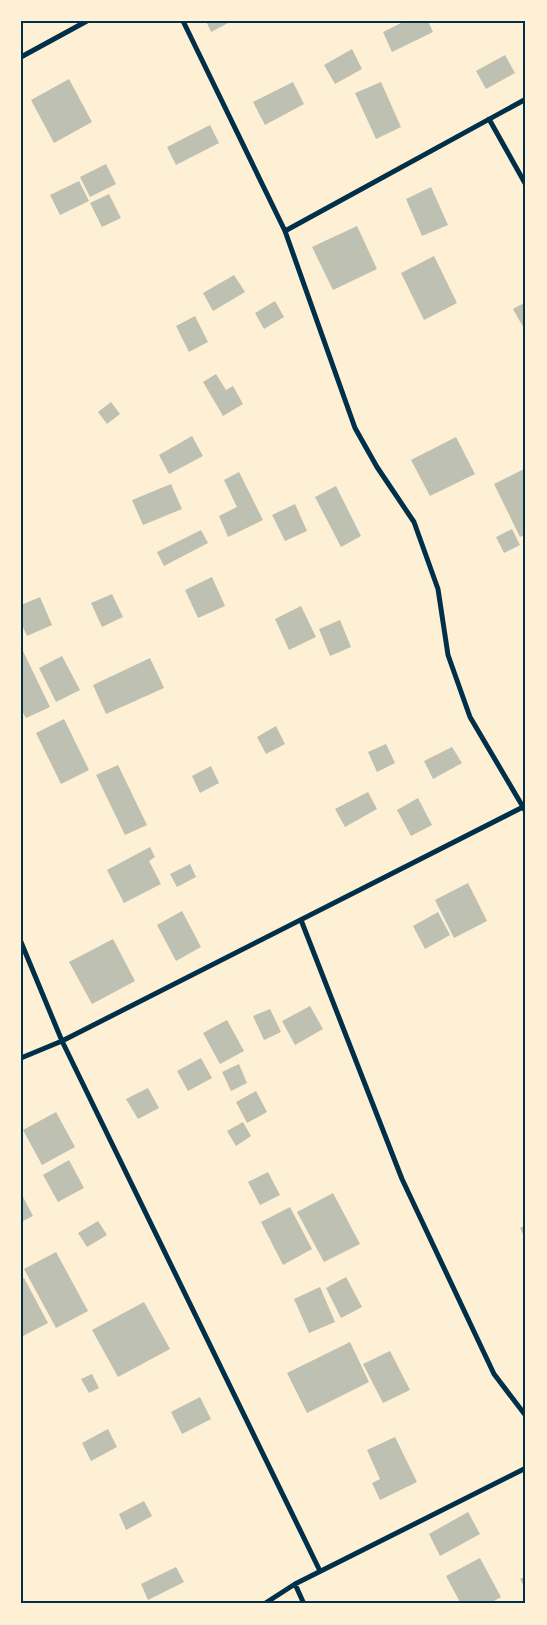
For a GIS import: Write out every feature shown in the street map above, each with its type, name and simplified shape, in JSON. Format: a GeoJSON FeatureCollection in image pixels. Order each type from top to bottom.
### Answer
{"type":"FeatureCollection","features":[{"type":"Feature","properties":{"kind":"street"},"geometry":{"type":"LineString","coordinates":[[21,57],[87,21]]}},
{"type":"Feature","properties":{"kind":"street"},"geometry":{"type":"LineString","coordinates":[[21,1058],[62,1041],[525,808],[470,717],[448,655],[438,589],[414,522],[377,466],[355,428],[286,231],[183,21]]}},
{"type":"Feature","properties":{"kind":"street"},"geometry":{"type":"LineString","coordinates":[[286,231],[526,99]]}},
{"type":"Feature","properties":{"kind":"street"},"geometry":{"type":"LineString","coordinates":[[489,119],[526,185]]}},
{"type":"Feature","properties":{"kind":"street"},"geometry":{"type":"LineString","coordinates":[[300,920],[402,1179],[494,1374],[526,1416]]}},
{"type":"Feature","properties":{"kind":"street"},"geometry":{"type":"LineString","coordinates":[[21,942],[62,1041],[320,1571]]}},
{"type":"Feature","properties":{"kind":"street"},"geometry":{"type":"LineString","coordinates":[[264,1604],[320,1571],[526,1468]]}},
{"type":"Feature","properties":{"kind":"street"},"geometry":{"type":"LineString","coordinates":[[295,1584],[304,1604]]}},
{"type":"Feature","properties":{"kind":"building"},"geometry":{"type":"Polygon","coordinates":[[[206,21],[232,21],[211,32],[206,21]]]}},
{"type":"Feature","properties":{"kind":"building"},"geometry":{"type":"Polygon","coordinates":[[[405,21],[428,21],[433,32],[392,52],[383,32],[405,21]]]}},
{"type":"Feature","properties":{"kind":"building"},"geometry":{"type":"Polygon","coordinates":[[[352,49],[362,69],[335,84],[324,65],[352,49]]]}},
{"type":"Feature","properties":{"kind":"building"},"geometry":{"type":"Polygon","coordinates":[[[505,55],[515,73],[486,89],[476,71],[505,55]]]}},
{"type":"Feature","properties":{"kind":"building"},"geometry":{"type":"Polygon","coordinates":[[[69,79],[92,122],[54,143],[31,100],[69,79]]]}},
{"type":"Feature","properties":{"kind":"building"},"geometry":{"type":"Polygon","coordinates":[[[293,82],[304,104],[265,125],[253,102],[293,82]]]}},
{"type":"Feature","properties":{"kind":"building"},"geometry":{"type":"Polygon","coordinates":[[[381,82],[401,127],[376,139],[355,93],[381,82]]]}},
{"type":"Feature","properties":{"kind":"building"},"geometry":{"type":"Polygon","coordinates":[[[210,125],[219,143],[176,165],[167,147],[210,125]]]}},
{"type":"Feature","properties":{"kind":"building"},"geometry":{"type":"Polygon","coordinates":[[[106,164],[116,184],[90,197],[80,177],[106,164]]]}},
{"type":"Feature","properties":{"kind":"building"},"geometry":{"type":"Polygon","coordinates":[[[79,181],[89,201],[60,215],[50,195],[79,181]]]}},
{"type":"Feature","properties":{"kind":"building"},"geometry":{"type":"Polygon","coordinates":[[[431,187],[448,225],[422,236],[406,199],[431,187]]]}},
{"type":"Feature","properties":{"kind":"building"},"geometry":{"type":"Polygon","coordinates":[[[109,194],[121,218],[102,227],[90,203],[109,194]]]}},
{"type":"Feature","properties":{"kind":"building"},"geometry":{"type":"Polygon","coordinates":[[[357,226],[377,269],[333,290],[312,247],[357,226]]]}},
{"type":"Feature","properties":{"kind":"building"},"geometry":{"type":"Polygon","coordinates":[[[434,256],[457,303],[424,320],[401,273],[434,256]]]}},
{"type":"Feature","properties":{"kind":"building"},"geometry":{"type":"Polygon","coordinates":[[[234,275],[245,292],[213,311],[203,293],[234,275]]]}},
{"type":"Feature","properties":{"kind":"building"},"geometry":{"type":"Polygon","coordinates":[[[275,301],[284,317],[264,329],[255,313],[275,301]]]}},
{"type":"Feature","properties":{"kind":"building"},"geometry":{"type":"Polygon","coordinates":[[[526,302],[526,332],[513,309],[526,302]]]}},
{"type":"Feature","properties":{"kind":"building"},"geometry":{"type":"Polygon","coordinates":[[[195,316],[208,342],[189,352],[176,326],[195,316]]]}},
{"type":"Feature","properties":{"kind":"building"},"geometry":{"type":"Polygon","coordinates":[[[216,374],[226,390],[233,386],[243,404],[223,416],[203,382],[216,374]]]}},
{"type":"Feature","properties":{"kind":"building"},"geometry":{"type":"Polygon","coordinates":[[[111,402],[120,414],[107,424],[98,412],[111,402]]]}},
{"type":"Feature","properties":{"kind":"building"},"geometry":{"type":"Polygon","coordinates":[[[192,436],[203,456],[169,474],[159,455],[192,436]]]}},
{"type":"Feature","properties":{"kind":"building"},"geometry":{"type":"Polygon","coordinates":[[[456,437],[475,474],[430,496],[411,460],[456,437]]]}},
{"type":"Feature","properties":{"kind":"building"},"geometry":{"type":"Polygon","coordinates":[[[526,468],[526,534],[520,537],[494,484],[526,468]]]}},
{"type":"Feature","properties":{"kind":"building"},"geometry":{"type":"Polygon","coordinates":[[[239,472],[263,520],[228,537],[219,516],[237,507],[224,480],[239,472]]]}},
{"type":"Feature","properties":{"kind":"building"},"geometry":{"type":"Polygon","coordinates":[[[171,484],[182,509],[143,525],[132,500],[171,484]]]}},
{"type":"Feature","properties":{"kind":"building"},"geometry":{"type":"Polygon","coordinates":[[[336,486],[361,536],[341,547],[315,497],[336,486]]]}},
{"type":"Feature","properties":{"kind":"building"},"geometry":{"type":"Polygon","coordinates":[[[295,504],[307,531],[285,541],[272,515],[295,504]]]}},
{"type":"Feature","properties":{"kind":"building"},"geometry":{"type":"Polygon","coordinates":[[[512,529],[520,545],[504,553],[496,537],[512,529]]]}},
{"type":"Feature","properties":{"kind":"building"},"geometry":{"type":"Polygon","coordinates":[[[201,530],[208,543],[164,566],[157,552],[201,530]]]}},
{"type":"Feature","properties":{"kind":"building"},"geometry":{"type":"Polygon","coordinates":[[[212,577],[225,606],[198,618],[185,590],[212,577]]]}},
{"type":"Feature","properties":{"kind":"building"},"geometry":{"type":"Polygon","coordinates":[[[112,594],[123,617],[102,627],[91,603],[112,594]]]}},
{"type":"Feature","properties":{"kind":"building"},"geometry":{"type":"Polygon","coordinates":[[[40,597],[52,625],[27,636],[21,623],[21,605],[40,597]]]}},
{"type":"Feature","properties":{"kind":"building"},"geometry":{"type":"Polygon","coordinates":[[[301,606],[316,637],[289,650],[275,619],[301,606]]]}},
{"type":"Feature","properties":{"kind":"building"},"geometry":{"type":"Polygon","coordinates":[[[340,620],[351,647],[330,656],[319,629],[340,620]]]}},
{"type":"Feature","properties":{"kind":"building"},"geometry":{"type":"Polygon","coordinates":[[[21,647],[50,707],[26,718],[21,709],[21,647]]]}},
{"type":"Feature","properties":{"kind":"building"},"geometry":{"type":"Polygon","coordinates":[[[62,656],[80,690],[56,702],[39,668],[62,656]]]}},
{"type":"Feature","properties":{"kind":"building"},"geometry":{"type":"Polygon","coordinates":[[[150,658],[164,688],[106,714],[93,685],[150,658]]]}},
{"type":"Feature","properties":{"kind":"building"},"geometry":{"type":"Polygon","coordinates":[[[64,719],[89,770],[61,784],[36,733],[64,719]]]}},
{"type":"Feature","properties":{"kind":"building"},"geometry":{"type":"Polygon","coordinates":[[[276,726],[285,744],[266,754],[257,737],[276,726]]]}},
{"type":"Feature","properties":{"kind":"building"},"geometry":{"type":"Polygon","coordinates":[[[386,744],[395,763],[377,772],[368,752],[386,744]]]}},
{"type":"Feature","properties":{"kind":"building"},"geometry":{"type":"Polygon","coordinates":[[[452,747],[462,763],[433,779],[424,761],[452,747]]]}},
{"type":"Feature","properties":{"kind":"building"},"geometry":{"type":"Polygon","coordinates":[[[118,765],[147,825],[125,835],[96,775],[118,765]]]}},
{"type":"Feature","properties":{"kind":"building"},"geometry":{"type":"Polygon","coordinates":[[[211,766],[219,783],[200,793],[192,776],[211,766]]]}},
{"type":"Feature","properties":{"kind":"building"},"geometry":{"type":"Polygon","coordinates":[[[368,792],[377,809],[345,827],[335,809],[368,792]]]}},
{"type":"Feature","properties":{"kind":"building"},"geometry":{"type":"Polygon","coordinates":[[[418,798],[432,825],[411,836],[397,810],[418,798]]]}},
{"type":"Feature","properties":{"kind":"building"},"geometry":{"type":"Polygon","coordinates":[[[150,847],[155,857],[149,861],[161,884],[124,903],[107,870],[150,847]]]}},
{"type":"Feature","properties":{"kind":"building"},"geometry":{"type":"Polygon","coordinates":[[[190,864],[196,877],[177,887],[170,874],[190,864]]]}},
{"type":"Feature","properties":{"kind":"building"},"geometry":{"type":"Polygon","coordinates":[[[468,883],[487,921],[454,938],[435,900],[468,883]]]}},
{"type":"Feature","properties":{"kind":"building"},"geometry":{"type":"Polygon","coordinates":[[[182,911],[201,947],[176,961],[157,925],[182,911]]]}},
{"type":"Feature","properties":{"kind":"building"},"geometry":{"type":"Polygon","coordinates":[[[438,912],[450,935],[425,949],[413,926],[438,912]]]}},
{"type":"Feature","properties":{"kind":"building"},"geometry":{"type":"Polygon","coordinates":[[[113,939],[135,981],[92,1004],[69,962],[113,939]]]}},
{"type":"Feature","properties":{"kind":"building"},"geometry":{"type":"Polygon","coordinates":[[[310,1006],[323,1029],[295,1045],[282,1021],[310,1006]]]}},
{"type":"Feature","properties":{"kind":"building"},"geometry":{"type":"Polygon","coordinates":[[[270,1009],[281,1032],[264,1040],[253,1016],[270,1009]]]}},
{"type":"Feature","properties":{"kind":"building"},"geometry":{"type":"Polygon","coordinates":[[[227,1020],[244,1051],[220,1064],[203,1033],[227,1020]]]}},
{"type":"Feature","properties":{"kind":"building"},"geometry":{"type":"Polygon","coordinates":[[[201,1058],[212,1078],[188,1091],[177,1071],[201,1058]]]}},
{"type":"Feature","properties":{"kind":"building"},"geometry":{"type":"Polygon","coordinates":[[[239,1064],[247,1083],[231,1091],[222,1072],[239,1064]]]}},
{"type":"Feature","properties":{"kind":"building"},"geometry":{"type":"Polygon","coordinates":[[[148,1088],[159,1108],[138,1119],[126,1099],[148,1088]]]}},
{"type":"Feature","properties":{"kind":"building"},"geometry":{"type":"Polygon","coordinates":[[[256,1091],[267,1112],[247,1123],[236,1102],[256,1091]]]}},
{"type":"Feature","properties":{"kind":"building"},"geometry":{"type":"Polygon","coordinates":[[[56,1112],[75,1147],[42,1165],[23,1130],[56,1112]]]}},
{"type":"Feature","properties":{"kind":"building"},"geometry":{"type":"Polygon","coordinates":[[[243,1122],[251,1136],[236,1146],[227,1131],[243,1122]]]}},
{"type":"Feature","properties":{"kind":"building"},"geometry":{"type":"Polygon","coordinates":[[[69,1160],[84,1188],[58,1202],[43,1175],[69,1160]]]}},
{"type":"Feature","properties":{"kind":"building"},"geometry":{"type":"Polygon","coordinates":[[[268,1172],[280,1195],[260,1205],[248,1182],[268,1172]]]}},
{"type":"Feature","properties":{"kind":"building"},"geometry":{"type":"Polygon","coordinates":[[[21,1193],[33,1216],[21,1222],[21,1193]]]}},
{"type":"Feature","properties":{"kind":"building"},"geometry":{"type":"Polygon","coordinates":[[[333,1193],[360,1244],[324,1262],[297,1212],[333,1193]]]}},
{"type":"Feature","properties":{"kind":"building"},"geometry":{"type":"Polygon","coordinates":[[[290,1207],[312,1249],[283,1265],[261,1222],[290,1207]]]}},
{"type":"Feature","properties":{"kind":"building"},"geometry":{"type":"Polygon","coordinates":[[[98,1221],[107,1235],[87,1247],[78,1233],[98,1221]]]}},
{"type":"Feature","properties":{"kind":"building"},"geometry":{"type":"Polygon","coordinates":[[[526,1225],[526,1240],[520,1228],[526,1225]]]}},
{"type":"Feature","properties":{"kind":"building"},"geometry":{"type":"Polygon","coordinates":[[[56,1252],[88,1311],[56,1328],[24,1269],[56,1252]]]}},
{"type":"Feature","properties":{"kind":"building"},"geometry":{"type":"Polygon","coordinates":[[[346,1277],[362,1307],[341,1318],[326,1288],[346,1277]]]}},
{"type":"Feature","properties":{"kind":"building"},"geometry":{"type":"Polygon","coordinates":[[[24,1278],[48,1323],[21,1337],[21,1280],[24,1278]]]}},
{"type":"Feature","properties":{"kind":"building"},"geometry":{"type":"Polygon","coordinates":[[[320,1287],[335,1322],[309,1333],[294,1299],[320,1287]]]}},
{"type":"Feature","properties":{"kind":"building"},"geometry":{"type":"Polygon","coordinates":[[[144,1302],[170,1349],[118,1377],[92,1330],[144,1302]]]}},
{"type":"Feature","properties":{"kind":"building"},"geometry":{"type":"Polygon","coordinates":[[[350,1342],[369,1382],[307,1413],[287,1373],[350,1342]]]}},
{"type":"Feature","properties":{"kind":"building"},"geometry":{"type":"Polygon","coordinates":[[[390,1351],[410,1390],[383,1403],[363,1364],[390,1351]]]}},
{"type":"Feature","properties":{"kind":"building"},"geometry":{"type":"Polygon","coordinates":[[[92,1374],[99,1388],[89,1393],[81,1379],[92,1374]]]}},
{"type":"Feature","properties":{"kind":"building"},"geometry":{"type":"Polygon","coordinates":[[[200,1397],[211,1419],[182,1434],[171,1412],[200,1397]]]}},
{"type":"Feature","properties":{"kind":"building"},"geometry":{"type":"Polygon","coordinates":[[[108,1429],[117,1447],[91,1461],[82,1443],[108,1429]]]}},
{"type":"Feature","properties":{"kind":"building"},"geometry":{"type":"Polygon","coordinates":[[[395,1437],[417,1482],[380,1500],[372,1483],[380,1479],[367,1450],[395,1437]]]}},
{"type":"Feature","properties":{"kind":"building"},"geometry":{"type":"Polygon","coordinates":[[[144,1501],[152,1516],[126,1530],[119,1514],[144,1501]]]}},
{"type":"Feature","properties":{"kind":"building"},"geometry":{"type":"Polygon","coordinates":[[[468,1512],[480,1534],[440,1556],[429,1534],[468,1512]]]}},
{"type":"Feature","properties":{"kind":"building"},"geometry":{"type":"Polygon","coordinates":[[[480,1558],[501,1597],[489,1604],[461,1604],[446,1576],[480,1558]]]}},
{"type":"Feature","properties":{"kind":"building"},"geometry":{"type":"Polygon","coordinates":[[[176,1567],[184,1582],[148,1600],[141,1584],[176,1567]]]}},
{"type":"Feature","properties":{"kind":"building"},"geometry":{"type":"Polygon","coordinates":[[[526,1576],[526,1590],[520,1579],[526,1576]]]}}]}
